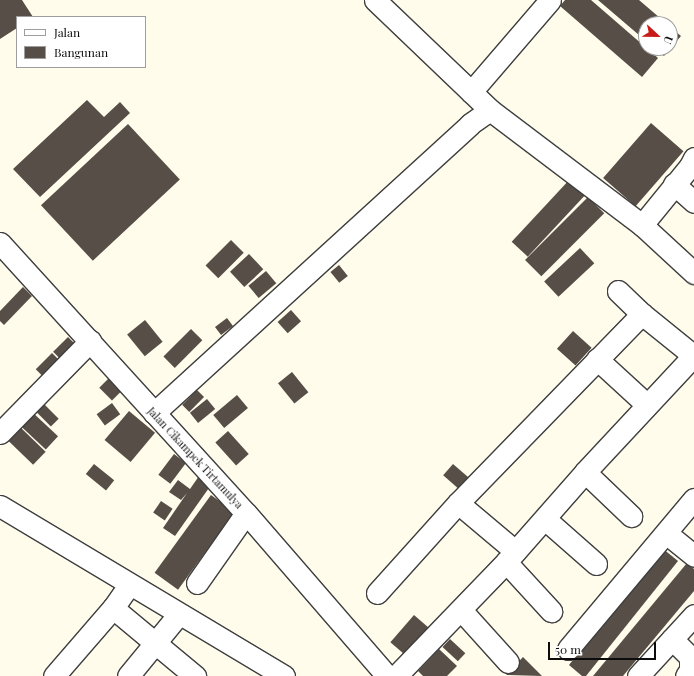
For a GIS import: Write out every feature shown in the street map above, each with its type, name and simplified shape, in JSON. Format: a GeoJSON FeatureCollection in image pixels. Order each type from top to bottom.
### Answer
{"type":"FeatureCollection","features":[{"type":"Feature","properties":{"kind":"street"},"geometry":{"type":"LineString","coordinates":[[375,0],[490,110],[642,226],[694,273]]}},
{"type":"Feature","properties":{"kind":"street"},"geometry":{"type":"LineString","coordinates":[[471,92],[550,0]]}},
{"type":"Feature","properties":{"kind":"street"},"geometry":{"type":"LineString","coordinates":[[154,413],[470,124],[490,110]]}},
{"type":"Feature","properties":{"kind":"street"},"geometry":{"type":"LineString","coordinates":[[642,226],[674,184],[690,166],[694,158]]}},
{"type":"Feature","properties":{"kind":"street"},"geometry":{"type":"LineString","coordinates":[[674,184],[694,202]]}},
{"type":"Feature","properties":{"kind":"street","name":"Jalan Cikampek Tirtamulya"},"geometry":{"type":"LineString","coordinates":[[0,243],[246,513],[387,676]]}},
{"type":"Feature","properties":{"kind":"street"},"geometry":{"type":"LineString","coordinates":[[396,676],[461,610],[545,519],[646,404],[694,356],[642,314],[618,291]]}},
{"type":"Feature","properties":{"kind":"street"},"geometry":{"type":"LineString","coordinates":[[377,594],[458,503],[596,359],[642,314]]}},
{"type":"Feature","properties":{"kind":"street"},"geometry":{"type":"LineString","coordinates":[[0,433],[90,341]]}},
{"type":"Feature","properties":{"kind":"street"},"geometry":{"type":"LineString","coordinates":[[596,359],[646,404]]}},
{"type":"Feature","properties":{"kind":"street"},"geometry":{"type":"LineString","coordinates":[[585,472],[631,516]]}},
{"type":"Feature","properties":{"kind":"street"},"geometry":{"type":"LineString","coordinates":[[568,648],[694,499]]}},
{"type":"Feature","properties":{"kind":"street"},"geometry":{"type":"LineString","coordinates":[[458,503],[510,556],[552,611]]}},
{"type":"Feature","properties":{"kind":"street"},"geometry":{"type":"LineString","coordinates":[[0,506],[128,585],[284,676]]}},
{"type":"Feature","properties":{"kind":"street"},"geometry":{"type":"LineString","coordinates":[[197,582],[246,513]]}},
{"type":"Feature","properties":{"kind":"street"},"geometry":{"type":"LineString","coordinates":[[545,519],[596,564]]}},
{"type":"Feature","properties":{"kind":"street"},"geometry":{"type":"LineString","coordinates":[[666,533],[694,556]]}},
{"type":"Feature","properties":{"kind":"street"},"geometry":{"type":"LineString","coordinates":[[54,676],[113,608],[128,585]]}},
{"type":"Feature","properties":{"kind":"street"},"geometry":{"type":"LineString","coordinates":[[113,608],[195,676]]}},
{"type":"Feature","properties":{"kind":"street"},"geometry":{"type":"LineString","coordinates":[[461,610],[508,662]]}},
{"type":"Feature","properties":{"kind":"street"},"geometry":{"type":"LineString","coordinates":[[128,676],[179,614]]}},
{"type":"Feature","properties":{"kind":"street"},"geometry":{"type":"LineString","coordinates":[[638,676],[694,614]]}},
{"type":"Feature","properties":{"kind":"street"},"geometry":{"type":"LineString","coordinates":[[672,639],[690,657],[690,670],[686,676]]}},
{"type":"Feature","properties":{"kind":"building"},"geometry":{"type":"Polygon","coordinates":[[[0,0],[22,0],[32,16],[16,16],[16,29],[0,39],[0,0]]]}},
{"type":"Feature","properties":{"kind":"building"},"geometry":{"type":"Polygon","coordinates":[[[565,0],[591,0],[638,41],[638,56],[656,56],[658,58],[642,77],[560,6],[565,0]]]}},
{"type":"Feature","properties":{"kind":"building"},"geometry":{"type":"Polygon","coordinates":[[[598,0],[639,0],[658,16],[638,16],[638,34],[598,0]]]}},
{"type":"Feature","properties":{"kind":"building"},"geometry":{"type":"Polygon","coordinates":[[[87,100],[104,117],[120,102],[130,113],[40,197],[13,169],[87,100]]]}},
{"type":"Feature","properties":{"kind":"building"},"geometry":{"type":"Polygon","coordinates":[[[651,123],[683,151],[636,206],[603,178],[651,123]]]}},
{"type":"Feature","properties":{"kind":"building"},"geometry":{"type":"Polygon","coordinates":[[[128,124],[180,180],[93,261],[41,205],[128,124]]]}},
{"type":"Feature","properties":{"kind":"building"},"geometry":{"type":"Polygon","coordinates":[[[571,178],[587,193],[528,257],[512,242],[571,178]]]}},
{"type":"Feature","properties":{"kind":"building"},"geometry":{"type":"Polygon","coordinates":[[[588,197],[604,213],[541,276],[525,260],[588,197]]]}},
{"type":"Feature","properties":{"kind":"building"},"geometry":{"type":"Polygon","coordinates":[[[231,240],[244,253],[218,278],[206,265],[231,240]]]}},
{"type":"Feature","properties":{"kind":"building"},"geometry":{"type":"Polygon","coordinates":[[[580,248],[594,263],[558,297],[544,281],[580,248]]]}},
{"type":"Feature","properties":{"kind":"building"},"geometry":{"type":"Polygon","coordinates":[[[249,254],[263,269],[244,287],[230,272],[249,254]]]}},
{"type":"Feature","properties":{"kind":"building"},"geometry":{"type":"Polygon","coordinates":[[[339,265],[348,276],[339,283],[330,272],[339,265]]]}},
{"type":"Feature","properties":{"kind":"building"},"geometry":{"type":"Polygon","coordinates":[[[266,271],[276,283],[259,298],[248,286],[266,271]]]}},
{"type":"Feature","properties":{"kind":"building"},"geometry":{"type":"Polygon","coordinates":[[[23,287],[32,296],[4,325],[0,321],[0,311],[23,287]]]}},
{"type":"Feature","properties":{"kind":"building"},"geometry":{"type":"Polygon","coordinates":[[[291,310],[301,321],[288,333],[278,322],[291,310]]]}},
{"type":"Feature","properties":{"kind":"building"},"geometry":{"type":"Polygon","coordinates":[[[227,318],[233,326],[221,335],[215,327],[227,318]]]}},
{"type":"Feature","properties":{"kind":"building"},"geometry":{"type":"Polygon","coordinates":[[[145,320],[163,342],[145,356],[127,334],[145,320]]]}},
{"type":"Feature","properties":{"kind":"building"},"geometry":{"type":"Polygon","coordinates":[[[191,329],[202,340],[175,368],[163,357],[191,329]]]}},
{"type":"Feature","properties":{"kind":"building"},"geometry":{"type":"Polygon","coordinates":[[[573,331],[592,348],[576,366],[557,349],[573,331]]]}},
{"type":"Feature","properties":{"kind":"building"},"geometry":{"type":"Polygon","coordinates":[[[68,337],[79,348],[64,363],[53,352],[68,337]]]}},
{"type":"Feature","properties":{"kind":"building"},"geometry":{"type":"Polygon","coordinates":[[[52,353],[63,364],[47,381],[36,369],[52,353]]]}},
{"type":"Feature","properties":{"kind":"building"},"geometry":{"type":"Polygon","coordinates":[[[292,372],[308,392],[294,404],[278,383],[292,372]]]}},
{"type":"Feature","properties":{"kind":"building"},"geometry":{"type":"Polygon","coordinates":[[[112,375],[125,388],[112,400],[99,388],[112,375]]]}},
{"type":"Feature","properties":{"kind":"building"},"geometry":{"type":"Polygon","coordinates":[[[197,390],[204,397],[189,412],[182,405],[197,390]]]}},
{"type":"Feature","properties":{"kind":"building"},"geometry":{"type":"Polygon","coordinates":[[[237,395],[248,408],[224,428],[213,415],[237,395]]]}},
{"type":"Feature","properties":{"kind":"building"},"geometry":{"type":"Polygon","coordinates":[[[207,399],[215,409],[198,423],[190,413],[207,399]]]}},
{"type":"Feature","properties":{"kind":"building"},"geometry":{"type":"Polygon","coordinates":[[[41,401],[59,419],[51,426],[33,409],[41,401]]]}},
{"type":"Feature","properties":{"kind":"building"},"geometry":{"type":"Polygon","coordinates":[[[112,403],[120,414],[105,425],[97,414],[112,403]]]}},
{"type":"Feature","properties":{"kind":"building"},"geometry":{"type":"Polygon","coordinates":[[[31,411],[58,436],[46,449],[19,424],[31,411]]]}},
{"type":"Feature","properties":{"kind":"building"},"geometry":{"type":"Polygon","coordinates":[[[129,411],[155,433],[131,462],[105,440],[129,411]]]}},
{"type":"Feature","properties":{"kind":"building"},"geometry":{"type":"Polygon","coordinates":[[[19,426],[46,452],[33,465],[6,439],[19,426]]]}},
{"type":"Feature","properties":{"kind":"building"},"geometry":{"type":"Polygon","coordinates":[[[228,431],[249,454],[236,465],[215,442],[228,431]]]}},
{"type":"Feature","properties":{"kind":"building"},"geometry":{"type":"Polygon","coordinates":[[[174,454],[186,463],[170,484],[158,475],[174,454]]]}},
{"type":"Feature","properties":{"kind":"building"},"geometry":{"type":"Polygon","coordinates":[[[94,464],[114,480],[106,490],[86,474],[94,464]]]}},
{"type":"Feature","properties":{"kind":"building"},"geometry":{"type":"Polygon","coordinates":[[[453,464],[470,479],[461,490],[443,475],[453,464]]]}},
{"type":"Feature","properties":{"kind":"building"},"geometry":{"type":"Polygon","coordinates":[[[199,476],[211,485],[175,536],[163,528],[187,493],[181,500],[169,492],[178,480],[190,489],[199,476]]]}},
{"type":"Feature","properties":{"kind":"building"},"geometry":{"type":"Polygon","coordinates":[[[211,495],[234,512],[178,590],[155,573],[211,495]]]}},
{"type":"Feature","properties":{"kind":"building"},"geometry":{"type":"Polygon","coordinates":[[[161,501],[173,509],[165,520],[153,513],[161,501]]]}},
{"type":"Feature","properties":{"kind":"building"},"geometry":{"type":"Polygon","coordinates":[[[662,548],[678,561],[586,676],[582,676],[569,665],[662,548]]]}},
{"type":"Feature","properties":{"kind":"building"},"geometry":{"type":"Polygon","coordinates":[[[687,563],[694,569],[694,591],[623,676],[593,676],[687,563]]]}},
{"type":"Feature","properties":{"kind":"building"},"geometry":{"type":"Polygon","coordinates":[[[414,615],[431,630],[408,657],[390,642],[414,615]]]}},
{"type":"Feature","properties":{"kind":"building"},"geometry":{"type":"Polygon","coordinates":[[[450,639],[465,653],[458,661],[442,647],[450,639]]]}},
{"type":"Feature","properties":{"kind":"building"},"geometry":{"type":"Polygon","coordinates":[[[439,649],[457,666],[447,676],[423,676],[418,671],[439,649]]]}},
{"type":"Feature","properties":{"kind":"building"},"geometry":{"type":"Polygon","coordinates":[[[523,657],[542,676],[506,675],[523,657]]]}}]}
